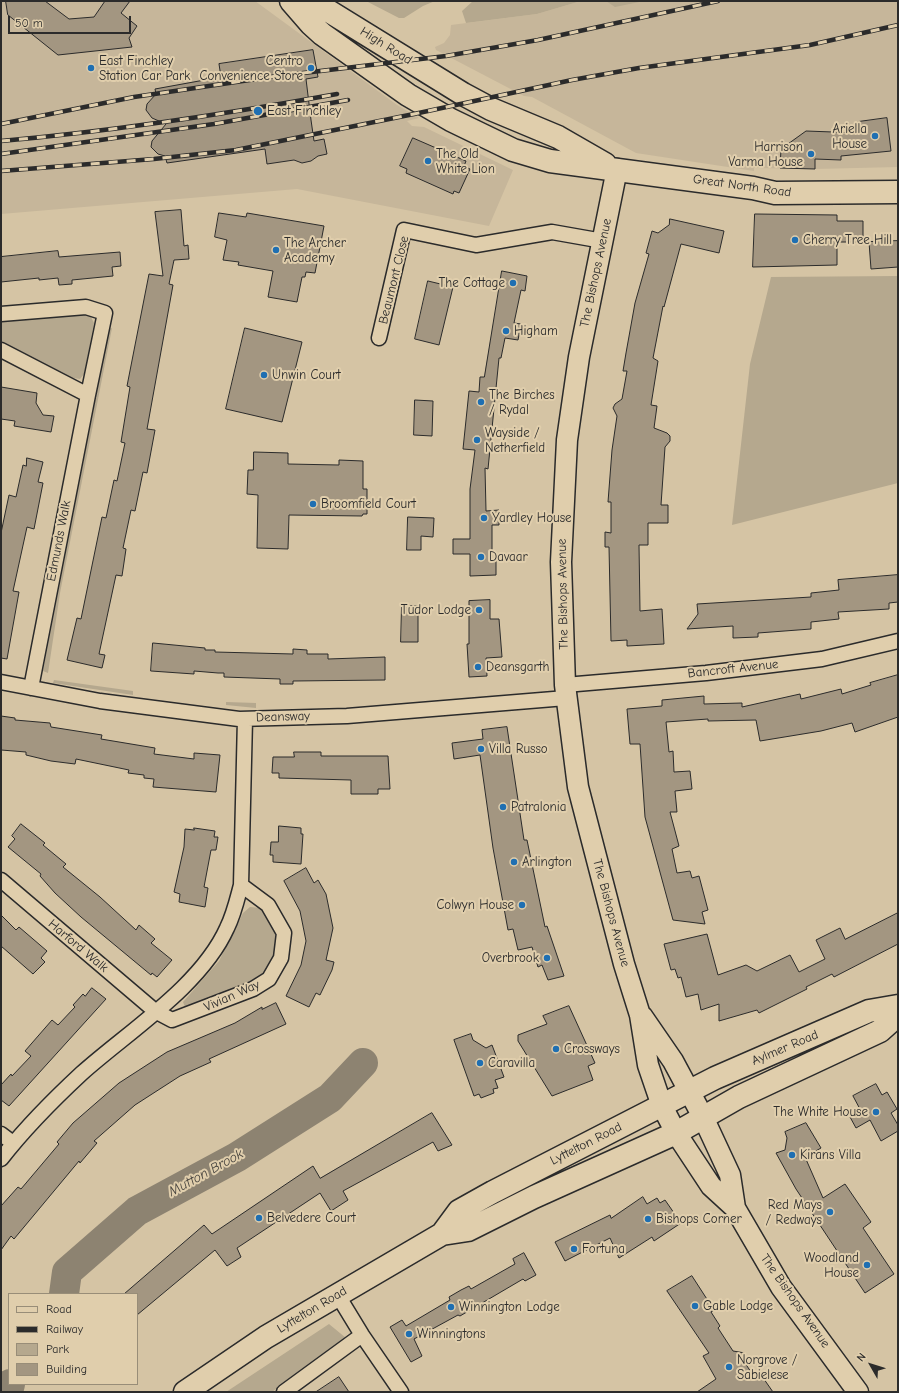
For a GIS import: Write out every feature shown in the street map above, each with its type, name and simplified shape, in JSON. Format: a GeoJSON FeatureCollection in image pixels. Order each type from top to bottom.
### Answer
{"type":"FeatureCollection","features":[{"type":"Feature","properties":{"kind":"main road","name":"High Road"},"geometry":{"type":"LineString","coordinates":[[291,1],[310,24],[322,34],[408,96]]}},
{"type":"Feature","properties":{"kind":"main road","name":"High Road"},"geometry":{"type":"LineString","coordinates":[[308,1],[322,7],[463,94]]}},
{"type":"Feature","properties":{"kind":"main road","name":"Great North Road"},"geometry":{"type":"LineString","coordinates":[[463,94],[492,109],[558,137],[614,168]]}},
{"type":"Feature","properties":{"kind":"main road","name":"Great North Road"},"geometry":{"type":"LineString","coordinates":[[408,96],[451,120],[513,150],[550,161],[614,168],[753,188],[775,193],[898,192]]}},
{"type":"Feature","properties":{"kind":"main road","name":"Aylmer Road"},"geometry":{"type":"LineString","coordinates":[[675,1099],[715,1078],[869,1011],[898,1006]]}},
{"type":"Feature","properties":{"kind":"main road","name":"Aylmer Road"},"geometry":{"type":"LineString","coordinates":[[690,1125],[739,1097],[880,1031],[898,1015]]}},
{"type":"Feature","properties":{"kind":"main road","name":"Lyttelton Road"},"geometry":{"type":"LineString","coordinates":[[442,1234],[459,1211],[675,1099]]}},
{"type":"Feature","properties":{"kind":"main road","name":"Lyttelton Road"},"geometry":{"type":"LineString","coordinates":[[185,1392],[266,1337],[337,1294],[442,1234],[468,1230],[534,1197],[690,1125]]}},
{"type":"Feature","properties":{"kind":"street","name":"The Bishops Avenue"},"geometry":{"type":"LineString","coordinates":[[614,168],[604,241],[579,357],[566,440],[561,562],[566,692],[578,787],[624,964],[640,1015],[648,1065],[675,1099],[690,1125],[730,1175],[735,1208]]}},
{"type":"Feature","properties":{"kind":"street","name":"Beaumont Close"},"geometry":{"type":"LineString","coordinates":[[379,338],[404,230],[476,245],[552,232],[604,241]]}},
{"type":"Feature","properties":{"kind":"street","name":"Edmunds Walk"},"geometry":{"type":"LineString","coordinates":[[1,314],[86,307],[105,313],[31,688]]}},
{"type":"Feature","properties":{"kind":"street"},"geometry":{"type":"LineString","coordinates":[[1,350],[88,395]]}},
{"type":"Feature","properties":{"kind":"street","name":"Bancroft Avenue"},"geometry":{"type":"LineString","coordinates":[[566,692],[822,659],[898,641]]}},
{"type":"Feature","properties":{"kind":"street","name":"Deansway"},"geometry":{"type":"LineString","coordinates":[[1,682],[100,701],[245,719],[347,716],[566,692]]}},
{"type":"Feature","properties":{"kind":"street"},"geometry":{"type":"LineString","coordinates":[[1,1159],[13,1143],[82,1074],[179,991],[211,955],[229,924],[241,885],[245,719]]}},
{"type":"Feature","properties":{"kind":"street","name":"Harford Walk"},"geometry":{"type":"LineString","coordinates":[[1,880],[155,1011]]}},
{"type":"Feature","properties":{"kind":"street","name":"Vivian Way"},"geometry":{"type":"LineString","coordinates":[[155,1011],[172,1020],[254,989],[269,979],[281,958],[284,933],[268,905],[241,885]]}},
{"type":"Feature","properties":{"kind":"street","name":"The Bishops Avenue"},"geometry":{"type":"LineString","coordinates":[[640,1015],[673,1061],[675,1099],[690,1125],[711,1186],[735,1208],[781,1287],[858,1392]]}},
{"type":"Feature","properties":{"kind":"street"},"geometry":{"type":"LineString","coordinates":[[1,1134],[13,1143]]}},
{"type":"Feature","properties":{"kind":"street"},"geometry":{"type":"LineString","coordinates":[[337,1294],[362,1335],[401,1392]]}},
{"type":"Feature","properties":{"kind":"street"},"geometry":{"type":"LineString","coordinates":[[284,1392],[362,1335]]}},
{"type":"Feature","properties":{"kind":"shaded area"},"geometry":{"type":"Polygon","coordinates":[[[1,1],[255,1],[397,105],[419,118],[407,121],[412,126],[424,127],[513,170],[489,226],[297,189],[1,214],[1,1]]]}},
{"type":"Feature","properties":{"kind":"shaded area"},"geometry":{"type":"Polygon","coordinates":[[[581,1],[898,1],[898,167],[815,169],[754,168],[754,171],[636,153],[532,97],[524,96],[436,50],[435,47],[444,43],[450,35],[451,25],[537,14],[581,1]]]}},
{"type":"Feature","properties":{"kind":"green space"},"geometry":{"type":"Polygon","coordinates":[[[366,1],[435,1],[423,6],[404,18],[399,18],[366,1]]]}},
{"type":"Feature","properties":{"kind":"green space"},"geometry":{"type":"Polygon","coordinates":[[[473,1],[581,1],[537,14],[466,23],[462,11],[473,1]]]}},
{"type":"Feature","properties":{"kind":"green space"},"geometry":{"type":"Polygon","coordinates":[[[606,1],[644,1],[615,7],[606,1]]]}},
{"type":"Feature","properties":{"kind":"green space"},"geometry":{"type":"Polygon","coordinates":[[[898,276],[898,483],[732,525],[750,364],[771,277],[898,276]]]}},
{"type":"Feature","properties":{"kind":"green space"},"geometry":{"type":"Polygon","coordinates":[[[84,312],[90,315],[94,323],[84,374],[80,379],[68,377],[1,343],[1,320],[84,312]]]}},
{"type":"Feature","properties":{"kind":"green space"},"geometry":{"type":"Polygon","coordinates":[[[112,328],[60,593],[48,673],[43,671],[109,329],[112,328]]]}},
{"type":"Feature","properties":{"kind":"green space"},"geometry":{"type":"Polygon","coordinates":[[[54,680],[133,691],[133,695],[53,683],[54,680]]]}},
{"type":"Feature","properties":{"kind":"green space"},"geometry":{"type":"Polygon","coordinates":[[[226,702],[256,703],[256,708],[226,705],[226,702]]]}},
{"type":"Feature","properties":{"kind":"green space"},"geometry":{"type":"Polygon","coordinates":[[[250,907],[260,908],[273,926],[276,936],[276,945],[275,955],[271,964],[265,973],[256,981],[191,1007],[185,1007],[183,1002],[219,961],[243,913],[250,907]]]}},
{"type":"Feature","properties":{"kind":"green space"},"geometry":{"type":"Polygon","coordinates":[[[329,1324],[346,1338],[272,1392],[226,1392],[329,1324]]]}},
{"type":"Feature","properties":{"kind":"building"},"geometry":{"type":"Polygon","coordinates":[[[6,1],[45,1],[69,19],[94,17],[105,1],[130,1],[121,13],[137,26],[129,38],[132,47],[58,55],[8,15],[6,1]]]}},
{"type":"Feature","properties":{"kind":"building"},"geometry":{"type":"Polygon","coordinates":[[[313,50],[318,77],[306,79],[311,120],[314,141],[324,139],[327,154],[302,163],[294,160],[267,164],[265,149],[167,163],[165,156],[158,154],[151,147],[152,141],[166,124],[152,118],[146,110],[147,104],[156,94],[155,89],[221,77],[219,64],[313,50]]]}},
{"type":"Feature","properties":{"kind":"building"},"geometry":{"type":"Polygon","coordinates":[[[887,118],[891,151],[841,156],[841,160],[815,159],[815,169],[780,168],[781,149],[806,131],[860,133],[858,122],[887,118]]]}},
{"type":"Feature","properties":{"kind":"building"},"geometry":{"type":"Polygon","coordinates":[[[413,138],[466,161],[464,166],[470,169],[459,193],[454,191],[453,194],[406,173],[407,169],[400,166],[413,138]]]}},
{"type":"Feature","properties":{"kind":"building"},"geometry":{"type":"Polygon","coordinates":[[[181,210],[184,246],[188,245],[189,259],[174,260],[169,284],[173,285],[147,429],[155,430],[147,473],[143,472],[135,511],[131,510],[123,548],[126,549],[122,576],[116,575],[99,654],[105,655],[102,668],[67,660],[77,618],[81,619],[102,517],[106,518],[114,480],[117,481],[125,443],[121,442],[130,387],[127,386],[149,274],[163,276],[155,212],[181,210]]]}},
{"type":"Feature","properties":{"kind":"building"},"geometry":{"type":"Polygon","coordinates":[[[219,213],[246,217],[247,213],[324,226],[315,273],[306,272],[305,277],[302,277],[297,302],[268,297],[273,271],[238,265],[239,262],[223,260],[227,240],[215,237],[219,213]]]}},
{"type":"Feature","properties":{"kind":"building","name":"Cherry Tree Hill"},"geometry":{"type":"Polygon","coordinates":[[[755,214],[837,215],[837,221],[863,221],[863,242],[837,242],[837,265],[753,267],[755,214]]]}},
{"type":"Feature","properties":{"kind":"building"},"geometry":{"type":"Polygon","coordinates":[[[670,219],[724,231],[719,253],[681,244],[664,307],[663,306],[653,358],[658,361],[651,405],[657,406],[654,428],[667,433],[670,436],[670,441],[665,447],[661,505],[668,505],[668,523],[648,523],[648,545],[639,545],[640,611],[662,609],[664,644],[627,646],[627,640],[611,641],[609,547],[605,547],[605,532],[611,533],[611,502],[608,502],[612,450],[617,416],[613,408],[615,404],[622,399],[627,371],[623,371],[626,353],[635,303],[649,254],[646,253],[652,231],[658,233],[669,225],[670,219]]]}},
{"type":"Feature","properties":{"kind":"building"},"geometry":{"type":"Polygon","coordinates":[[[898,241],[898,267],[871,269],[869,242],[898,241]]]}},
{"type":"Feature","properties":{"kind":"building"},"geometry":{"type":"Polygon","coordinates":[[[58,251],[59,257],[120,252],[121,266],[112,267],[113,276],[72,280],[72,284],[59,285],[58,278],[39,280],[39,278],[1,282],[1,257],[58,251]]]}},
{"type":"Feature","properties":{"kind":"building"},"geometry":{"type":"Polygon","coordinates":[[[502,271],[527,276],[525,291],[521,290],[514,323],[521,324],[518,340],[505,338],[501,358],[499,358],[488,469],[485,468],[486,511],[499,510],[499,525],[492,525],[492,560],[496,560],[496,575],[470,576],[470,554],[453,554],[453,539],[470,539],[470,489],[475,450],[463,449],[469,391],[479,392],[480,377],[484,377],[502,271]]]}},
{"type":"Feature","properties":{"kind":"building"},"geometry":{"type":"Polygon","coordinates":[[[428,281],[453,287],[439,345],[415,339],[428,281]]]}},
{"type":"Feature","properties":{"kind":"building","name":"Unwin Court"},"geometry":{"type":"Polygon","coordinates":[[[245,328],[302,342],[282,422],[226,409],[245,328]]]}},
{"type":"Feature","properties":{"kind":"building"},"geometry":{"type":"Polygon","coordinates":[[[1,387],[37,393],[36,403],[43,415],[54,416],[51,432],[14,426],[15,421],[1,419],[1,387]]]}},
{"type":"Feature","properties":{"kind":"building"},"geometry":{"type":"Polygon","coordinates":[[[415,400],[433,401],[432,436],[414,435],[415,400]]]}},
{"type":"Feature","properties":{"kind":"building","name":"Broomfield Court"},"geometry":{"type":"Polygon","coordinates":[[[254,452],[288,453],[288,464],[339,465],[339,460],[363,461],[363,489],[367,489],[367,514],[363,514],[362,516],[289,515],[288,549],[257,548],[258,495],[247,494],[248,470],[253,470],[254,452]]]}},
{"type":"Feature","properties":{"kind":"building"},"geometry":{"type":"Polygon","coordinates":[[[27,458],[43,462],[38,482],[43,483],[34,529],[27,527],[13,591],[19,592],[7,659],[1,658],[1,533],[9,495],[16,497],[23,465],[26,466],[27,458]]]}},
{"type":"Feature","properties":{"kind":"building"},"geometry":{"type":"Polygon","coordinates":[[[408,517],[434,518],[433,537],[421,536],[421,550],[407,550],[408,517]]]}},
{"type":"Feature","properties":{"kind":"building"},"geometry":{"type":"Polygon","coordinates":[[[898,575],[898,602],[889,603],[889,609],[838,612],[839,619],[811,622],[811,629],[758,633],[758,637],[733,638],[733,626],[687,629],[698,614],[697,604],[811,597],[811,593],[839,590],[838,580],[898,575]]]}},
{"type":"Feature","properties":{"kind":"building"},"geometry":{"type":"Polygon","coordinates":[[[490,600],[490,619],[499,619],[502,657],[486,658],[487,676],[469,677],[467,644],[469,644],[469,601],[490,600]]]}},
{"type":"Feature","properties":{"kind":"building"},"geometry":{"type":"Polygon","coordinates":[[[402,605],[418,606],[418,642],[401,642],[402,605]]]}},
{"type":"Feature","properties":{"kind":"building"},"geometry":{"type":"Polygon","coordinates":[[[153,643],[205,648],[205,650],[215,650],[215,652],[293,654],[293,649],[307,650],[307,654],[328,654],[328,659],[385,657],[385,680],[293,681],[293,684],[280,684],[280,679],[224,677],[224,673],[194,671],[194,674],[151,671],[153,643]]]}},
{"type":"Feature","properties":{"kind":"building"},"geometry":{"type":"Polygon","coordinates":[[[898,675],[898,717],[855,732],[852,723],[821,731],[760,741],[756,720],[708,721],[708,719],[666,722],[669,752],[673,751],[674,772],[690,771],[692,789],[675,791],[677,812],[670,812],[679,846],[672,849],[677,873],[690,871],[692,878],[699,876],[708,910],[702,912],[705,924],[673,920],[645,817],[640,744],[630,744],[627,709],[662,706],[662,700],[704,696],[704,704],[742,703],[742,707],[800,694],[801,699],[841,689],[842,694],[871,685],[870,683],[898,675]]]}},
{"type":"Feature","properties":{"kind":"building"},"geometry":{"type":"Polygon","coordinates":[[[1,716],[15,718],[15,720],[50,723],[51,727],[102,735],[101,739],[155,748],[154,754],[194,759],[194,753],[220,755],[216,792],[153,787],[154,779],[144,778],[144,775],[128,773],[129,770],[76,759],[75,764],[51,761],[26,755],[26,752],[1,750],[1,716]]]}},
{"type":"Feature","properties":{"kind":"building"},"geometry":{"type":"Polygon","coordinates":[[[507,727],[524,840],[527,840],[545,927],[547,926],[564,976],[548,980],[542,965],[538,967],[532,947],[518,950],[513,929],[508,930],[493,848],[480,755],[454,759],[452,743],[483,739],[482,730],[507,727]]]}},
{"type":"Feature","properties":{"kind":"building"},"geometry":{"type":"Polygon","coordinates":[[[294,752],[321,752],[321,756],[388,756],[390,789],[378,789],[378,794],[351,794],[351,780],[279,778],[279,773],[272,773],[273,757],[294,757],[294,752]]]}},
{"type":"Feature","properties":{"kind":"building"},"geometry":{"type":"Polygon","coordinates":[[[21,824],[45,843],[43,845],[66,864],[63,867],[100,897],[136,930],[139,925],[155,939],[151,943],[172,960],[157,977],[152,973],[151,975],[81,917],[55,893],[40,876],[41,874],[8,847],[15,839],[12,836],[21,824]]]}},
{"type":"Feature","properties":{"kind":"building"},"geometry":{"type":"Polygon","coordinates":[[[279,826],[301,828],[301,834],[303,834],[301,864],[273,862],[273,855],[270,855],[271,842],[278,842],[279,826]]]}},
{"type":"Feature","properties":{"kind":"building"},"geometry":{"type":"Polygon","coordinates":[[[194,828],[215,831],[214,837],[218,837],[216,850],[211,850],[204,887],[208,888],[205,907],[179,902],[180,894],[174,892],[184,847],[185,829],[194,830],[194,828]]]}},
{"type":"Feature","properties":{"kind":"building"},"geometry":{"type":"Polygon","coordinates":[[[306,868],[314,883],[318,880],[326,894],[333,928],[326,960],[334,962],[332,970],[320,995],[316,993],[309,1007],[286,996],[301,965],[306,941],[300,911],[284,881],[306,868]]]}},
{"type":"Feature","properties":{"kind":"building"},"geometry":{"type":"Polygon","coordinates":[[[898,913],[898,944],[834,977],[832,974],[806,987],[807,989],[759,1013],[757,1010],[719,1021],[719,1004],[701,1010],[698,994],[686,997],[681,977],[678,978],[675,969],[671,970],[664,944],[707,934],[718,975],[746,965],[757,971],[790,955],[799,972],[825,959],[816,940],[840,928],[845,939],[898,913]]]}},
{"type":"Feature","properties":{"kind":"building"},"geometry":{"type":"Polygon","coordinates":[[[1,915],[16,930],[19,927],[47,951],[41,958],[45,962],[33,974],[1,946],[1,915]]]}},
{"type":"Feature","properties":{"kind":"building"},"geometry":{"type":"Polygon","coordinates":[[[92,988],[106,999],[9,1106],[1,1100],[1,1085],[31,1056],[25,1051],[52,1020],[58,1025],[75,1007],[73,1005],[83,994],[85,996],[92,988]]]}},
{"type":"Feature","properties":{"kind":"building"},"geometry":{"type":"Polygon","coordinates":[[[276,1003],[286,1024],[209,1059],[211,1062],[180,1076],[135,1105],[94,1141],[97,1143],[80,1163],[79,1161],[14,1239],[11,1236],[1,1250],[1,1206],[18,1187],[21,1189],[59,1144],[57,1142],[73,1123],[119,1083],[167,1052],[235,1023],[262,1007],[262,1009],[276,1003]]]}},
{"type":"Feature","properties":{"kind":"building","name":"Crossways"},"geometry":{"type":"Polygon","coordinates":[[[569,1006],[595,1063],[588,1066],[593,1080],[552,1096],[518,1041],[518,1035],[547,1024],[543,1016],[569,1006]]]}},
{"type":"Feature","properties":{"kind":"building","name":"Caravilla"},"geometry":{"type":"Polygon","coordinates":[[[471,1034],[473,1040],[486,1048],[492,1045],[504,1077],[495,1080],[498,1088],[493,1089],[494,1093],[481,1098],[479,1094],[474,1096],[454,1040],[471,1034]]]}},
{"type":"Feature","properties":{"kind":"building","name":"The White House"},"geometry":{"type":"Polygon","coordinates":[[[876,1084],[882,1095],[887,1092],[897,1109],[891,1113],[898,1125],[898,1131],[881,1141],[870,1120],[856,1128],[850,1117],[861,1111],[853,1096],[876,1084]]]}},
{"type":"Feature","properties":{"kind":"building","name":"Belvedere Court"},"geometry":{"type":"Polygon","coordinates":[[[432,1113],[452,1145],[438,1151],[433,1142],[343,1191],[348,1200],[331,1211],[320,1193],[237,1248],[241,1257],[227,1266],[215,1250],[138,1314],[138,1293],[125,1293],[204,1225],[212,1234],[313,1166],[320,1178],[432,1113]]]}},
{"type":"Feature","properties":{"kind":"building"},"geometry":{"type":"Polygon","coordinates":[[[806,1123],[821,1148],[805,1157],[823,1198],[845,1184],[871,1222],[863,1228],[894,1274],[865,1293],[796,1189],[776,1153],[785,1150],[787,1138],[785,1132],[806,1123]]]}},
{"type":"Feature","properties":{"kind":"building"},"geometry":{"type":"Polygon","coordinates":[[[643,1197],[647,1204],[657,1198],[660,1203],[665,1200],[681,1223],[654,1241],[652,1237],[619,1258],[610,1238],[565,1261],[555,1242],[610,1215],[611,1218],[643,1197]]]}},
{"type":"Feature","properties":{"kind":"building"},"geometry":{"type":"Polygon","coordinates":[[[524,1253],[536,1275],[525,1281],[523,1279],[460,1316],[458,1315],[414,1339],[422,1356],[411,1362],[390,1327],[402,1320],[406,1326],[450,1300],[449,1297],[461,1290],[469,1286],[471,1289],[515,1264],[513,1259],[524,1253]]]}},
{"type":"Feature","properties":{"kind":"building"},"geometry":{"type":"Polygon","coordinates":[[[692,1276],[714,1310],[711,1312],[720,1326],[718,1328],[733,1351],[745,1353],[743,1360],[753,1375],[759,1372],[773,1392],[697,1392],[716,1379],[703,1356],[709,1353],[667,1291],[692,1276]]]}},
{"type":"Feature","properties":{"kind":"building"},"geometry":{"type":"Polygon","coordinates":[[[339,1377],[349,1392],[316,1392],[339,1377]]]}},
{"type":"Feature","properties":{"kind":"waterway","name":"Mutton Brook"},"geometry":{"type":"LineString","coordinates":[[64,1293],[67,1272],[137,1211],[237,1157],[330,1098],[363,1063]]}},
{"type":"Feature","properties":{"kind":"waterway","name":"Mutton Brook"},"geometry":{"type":"LineString","coordinates":[[8,1392],[10,1385]]}},
{"type":"Feature","properties":{"kind":"railway"},"geometry":{"type":"LineString","coordinates":[[1,124],[134,97],[270,77],[446,56],[538,40],[718,1]]}},
{"type":"Feature","properties":{"kind":"railway"},"geometry":{"type":"LineString","coordinates":[[1,171],[154,159],[236,150],[572,80],[639,68],[810,45],[898,25]]}},
{"type":"Feature","properties":{"kind":"railway"},"geometry":{"type":"LineString","coordinates":[[1,141],[170,121],[337,94]]}},
{"type":"Feature","properties":{"kind":"railway"},"geometry":{"type":"LineString","coordinates":[[1,154],[214,124],[348,100]]}},
{"type":"Feature","properties":{"kind":"place","name":"East Finchley Station Car Park"},"geometry":{"type":"Point","coordinates":[91,68]}},
{"type":"Feature","properties":{"kind":"place","name":"Centro Convenience Store"},"geometry":{"type":"Point","coordinates":[311,68]}},
{"type":"Feature","properties":{"kind":"place","name":"East Finchley"},"geometry":{"type":"Point","coordinates":[258,111]}},
{"type":"Feature","properties":{"kind":"place","name":"Ariella House"},"geometry":{"type":"Point","coordinates":[875,136]}},
{"type":"Feature","properties":{"kind":"place","name":"Harrison Varma House"},"geometry":{"type":"Point","coordinates":[811,154]}},
{"type":"Feature","properties":{"kind":"place","name":"The Old White Lion"},"geometry":{"type":"Point","coordinates":[428,161]}},
{"type":"Feature","properties":{"kind":"place","name":"Cherry Tree Hill"},"geometry":{"type":"Point","coordinates":[795,240]}},
{"type":"Feature","properties":{"kind":"place","name":"The Archer Academy"},"geometry":{"type":"Point","coordinates":[276,250]}},
{"type":"Feature","properties":{"kind":"place","name":"The Cottage"},"geometry":{"type":"Point","coordinates":[513,283]}},
{"type":"Feature","properties":{"kind":"place","name":"Higham"},"geometry":{"type":"Point","coordinates":[506,331]}},
{"type":"Feature","properties":{"kind":"place","name":"Unwin Court"},"geometry":{"type":"Point","coordinates":[264,375]}},
{"type":"Feature","properties":{"kind":"place","name":"The Birches / Rydal"},"geometry":{"type":"Point","coordinates":[481,402]}},
{"type":"Feature","properties":{"kind":"place","name":"Wayside / Netherfield"},"geometry":{"type":"Point","coordinates":[477,440]}},
{"type":"Feature","properties":{"kind":"place","name":"Broomfield Court"},"geometry":{"type":"Point","coordinates":[313,504]}},
{"type":"Feature","properties":{"kind":"place","name":"Yardley House"},"geometry":{"type":"Point","coordinates":[484,518]}},
{"type":"Feature","properties":{"kind":"place","name":"Davaar"},"geometry":{"type":"Point","coordinates":[481,557]}},
{"type":"Feature","properties":{"kind":"place","name":"Tudor Lodge"},"geometry":{"type":"Point","coordinates":[479,610]}},
{"type":"Feature","properties":{"kind":"place","name":"Deansgarth"},"geometry":{"type":"Point","coordinates":[478,667]}},
{"type":"Feature","properties":{"kind":"place","name":"Villa Russo"},"geometry":{"type":"Point","coordinates":[481,749]}},
{"type":"Feature","properties":{"kind":"place","name":"Patralonia"},"geometry":{"type":"Point","coordinates":[503,807]}},
{"type":"Feature","properties":{"kind":"place","name":"Arlington"},"geometry":{"type":"Point","coordinates":[514,862]}},
{"type":"Feature","properties":{"kind":"place","name":"Colwyn House"},"geometry":{"type":"Point","coordinates":[522,905]}},
{"type":"Feature","properties":{"kind":"place","name":"Overbrook"},"geometry":{"type":"Point","coordinates":[547,958]}},
{"type":"Feature","properties":{"kind":"place","name":"Crossways"},"geometry":{"type":"Point","coordinates":[556,1049]}},
{"type":"Feature","properties":{"kind":"place","name":"Caravilla"},"geometry":{"type":"Point","coordinates":[480,1063]}},
{"type":"Feature","properties":{"kind":"place","name":"The White House"},"geometry":{"type":"Point","coordinates":[876,1112]}},
{"type":"Feature","properties":{"kind":"place","name":"Kirans Villa"},"geometry":{"type":"Point","coordinates":[792,1155]}},
{"type":"Feature","properties":{"kind":"place","name":"Red Mays / Redways"},"geometry":{"type":"Point","coordinates":[830,1212]}},
{"type":"Feature","properties":{"kind":"place","name":"Belvedere Court"},"geometry":{"type":"Point","coordinates":[259,1218]}},
{"type":"Feature","properties":{"kind":"place","name":"Bishops Corner"},"geometry":{"type":"Point","coordinates":[648,1219]}},
{"type":"Feature","properties":{"kind":"place","name":"Fortuna"},"geometry":{"type":"Point","coordinates":[574,1249]}},
{"type":"Feature","properties":{"kind":"place","name":"Woodland House"},"geometry":{"type":"Point","coordinates":[867,1265]}},
{"type":"Feature","properties":{"kind":"place","name":"Gable Lodge"},"geometry":{"type":"Point","coordinates":[695,1306]}},
{"type":"Feature","properties":{"kind":"place","name":"Winnington Lodge"},"geometry":{"type":"Point","coordinates":[451,1307]}},
{"type":"Feature","properties":{"kind":"place","name":"Winningtons"},"geometry":{"type":"Point","coordinates":[409,1334]}},
{"type":"Feature","properties":{"kind":"place","name":"Norgrove / Sabielese"},"geometry":{"type":"Point","coordinates":[729,1367]}}]}
